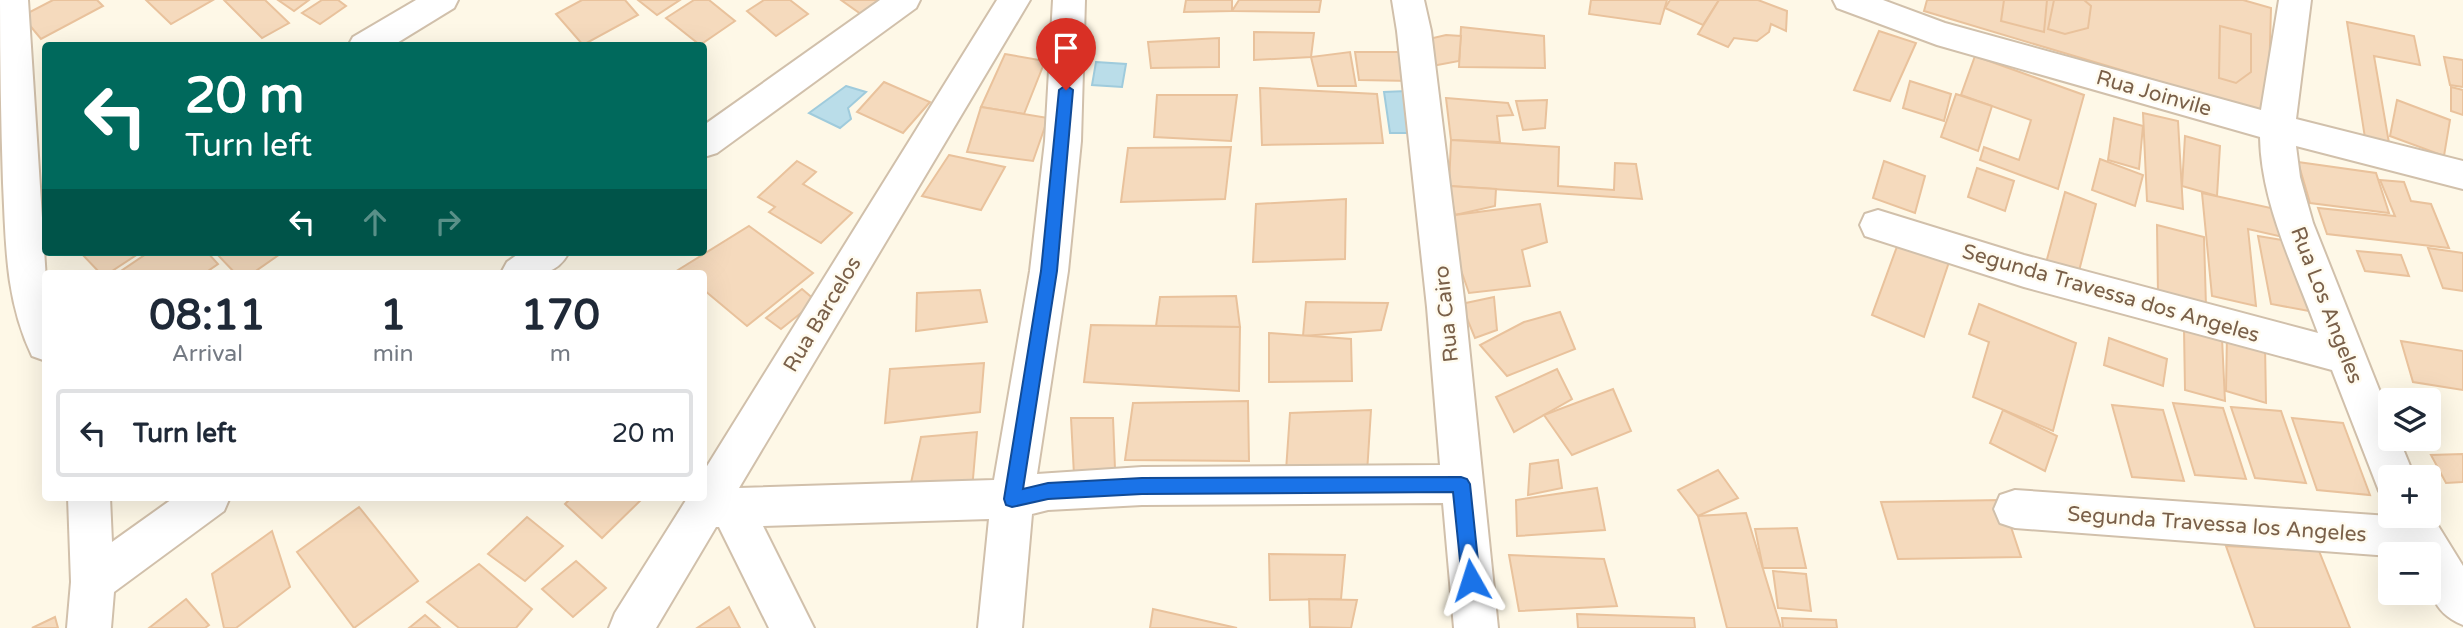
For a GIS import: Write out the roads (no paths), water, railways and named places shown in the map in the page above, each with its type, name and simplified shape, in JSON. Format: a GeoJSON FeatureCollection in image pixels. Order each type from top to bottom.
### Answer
{"type":"FeatureCollection","features":[{"type":"Feature","properties":{"kind":"street"},"geometry":{"type":"LineString","coordinates":[[12,0],[36,239],[26,278],[42,331]]}},
{"type":"Feature","properties":{"kind":"street"},"geometry":{"type":"LineString","coordinates":[[372,42],[442,0]]}},
{"type":"Feature","properties":{"kind":"street"},"geometry":{"type":"LineString","coordinates":[[707,141],[904,0]]}},
{"type":"Feature","properties":{"kind":"street","name":"Rua Barcelos"},"geometry":{"type":"LineString","coordinates":[[631,628],[718,508],[1014,0]]}},
{"type":"Feature","properties":{"kind":"street"},"geometry":{"type":"LineString","coordinates":[[1000,628],[1012,499],[1049,271],[1063,141],[1069,0]]}},
{"type":"Feature","properties":{"kind":"street","name":"Rua Cairo"},"geometry":{"type":"LineString","coordinates":[[1408,0],[1415,31],[1444,294],[1476,628]]}},
{"type":"Feature","properties":{"kind":"street","name":"Rua Joinvile"},"geometry":{"type":"LineString","coordinates":[[1849,0],[1937,33],[2278,128],[2463,175]]}},
{"type":"Feature","properties":{"kind":"street","name":"Rua Los Angeles"},"geometry":{"type":"LineString","coordinates":[[2295,0],[2278,128],[2278,150],[2295,222],[2389,465]]}},
{"type":"Feature","properties":{"kind":"street","name":"Segunda Travessa dos Angeles"},"geometry":{"type":"LineString","coordinates":[[1878,225],[2024,271],[2346,357]]}},
{"type":"Feature","properties":{"kind":"street"},"geometry":{"type":"LineString","coordinates":[[524,270],[544,256]]}},
{"type":"Feature","properties":{"kind":"street"},"geometry":{"type":"LineString","coordinates":[[792,628],[718,508],[1012,499],[1048,491],[1142,486],[1461,484]]}},
{"type":"Feature","properties":{"kind":"street"},"geometry":{"type":"LineString","coordinates":[[89,501],[93,582],[89,628]]}},
{"type":"Feature","properties":{"kind":"street"},"geometry":{"type":"LineString","coordinates":[[93,582],[204,501]]}},
{"type":"Feature","properties":{"kind":"street","name":"Segunda Travessa los Angeles"},"geometry":{"type":"LineString","coordinates":[[2015,509],[2378,525]]}},
{"type":"Feature","properties":{"kind":"street"},"geometry":{"type":"LineString","coordinates":[[2415,528],[2463,604]]}},
{"type":"Feature","properties":{"kind":"water"},"geometry":{"type":"Polygon","coordinates":[[[1096,62],[1126,64],[1122,87],[1092,85],[1096,62]]]}},
{"type":"Feature","properties":{"kind":"water"},"geometry":{"type":"Polygon","coordinates":[[[846,86],[866,92],[848,108],[851,119],[840,128],[809,113],[846,86]]]}},
{"type":"Feature","properties":{"kind":"water"},"geometry":{"type":"Polygon","coordinates":[[[1407,91],[1413,133],[1390,133],[1384,92],[1407,91]]]}}]}
